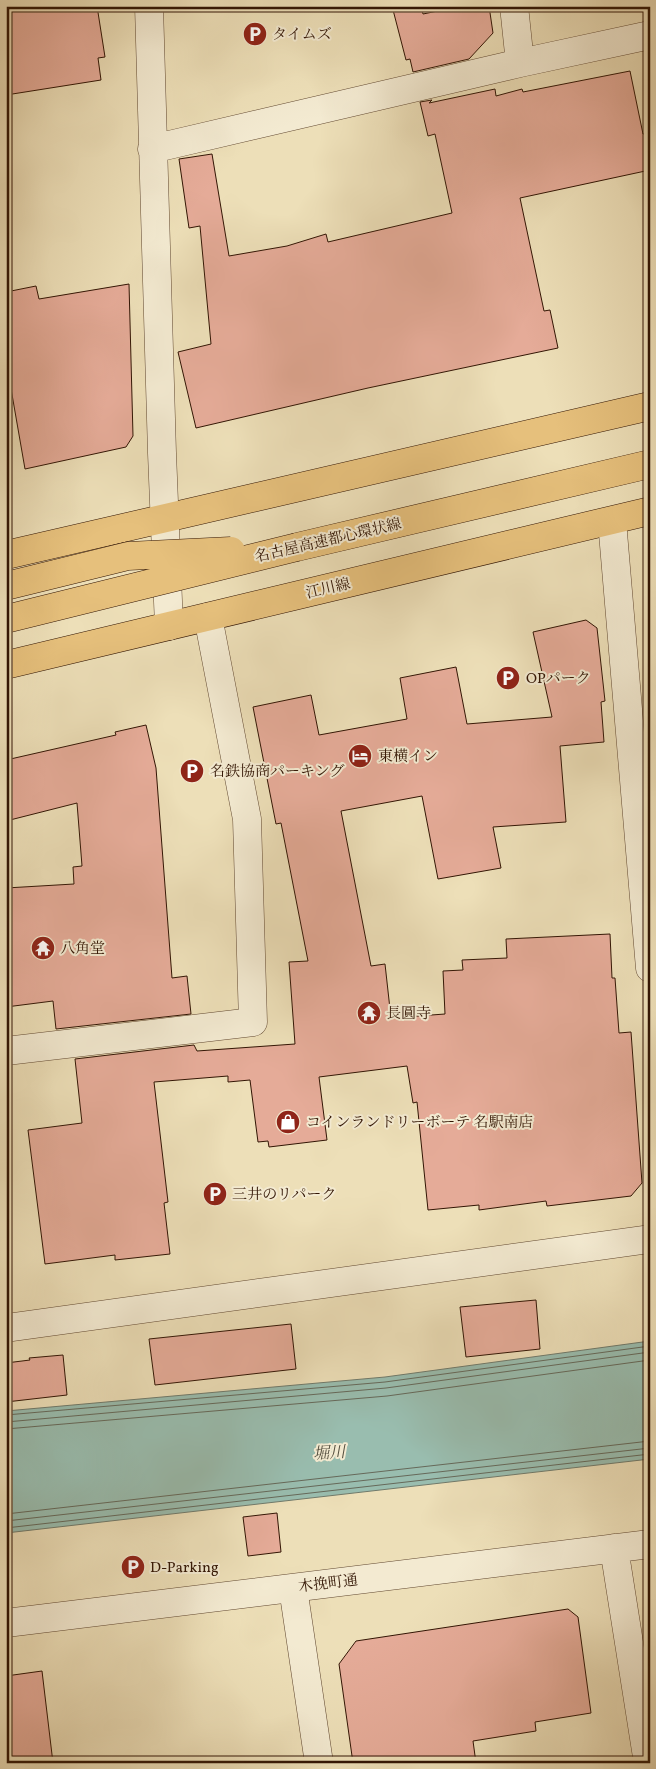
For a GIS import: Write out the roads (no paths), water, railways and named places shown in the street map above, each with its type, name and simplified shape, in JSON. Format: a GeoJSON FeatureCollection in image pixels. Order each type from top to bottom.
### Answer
{"type":"FeatureCollection","features":[{"type":"Feature","properties":{"kind":"main road"},"geometry":{"type":"LineString","coordinates":[[6,555],[650,406]]}},
{"type":"Feature","properties":{"kind":"main road","name":"名古屋高速都心環状線"},"geometry":{"type":"LineString","coordinates":[[6,619],[297,547],[650,464]]}},
{"type":"Feature","properties":{"kind":"main road","name":"江川線"},"geometry":{"type":"LineString","coordinates":[[6,665],[650,511]]}},
{"type":"Feature","properties":{"kind":"main road"},"geometry":{"type":"LineString","coordinates":[[6,586],[128,556],[297,547]]}},
{"type":"Feature","properties":{"kind":"street"},"geometry":{"type":"LineString","coordinates":[[149,6],[152,149],[169,626]]}},
{"type":"Feature","properties":{"kind":"street"},"geometry":{"type":"LineString","coordinates":[[514,6],[520,63]]}},
{"type":"Feature","properties":{"kind":"street"},"geometry":{"type":"LineString","coordinates":[[152,149],[520,63],[650,35]]}},
{"type":"Feature","properties":{"kind":"street"},"geometry":{"type":"LineString","coordinates":[[612,521],[650,968]]}},
{"type":"Feature","properties":{"kind":"street"},"geometry":{"type":"LineString","coordinates":[[6,1051],[253,1022],[247,819],[208,617]]}},
{"type":"Feature","properties":{"kind":"street"},"geometry":{"type":"LineString","coordinates":[[6,1328],[650,1239]]}},
{"type":"Feature","properties":{"kind":"street","name":"木挽町通"},"geometry":{"type":"LineString","coordinates":[[6,1623],[650,1544]]}},
{"type":"Feature","properties":{"kind":"street"},"geometry":{"type":"LineString","coordinates":[[614,1548],[648,1763]]}},
{"type":"Feature","properties":{"kind":"street"},"geometry":{"type":"LineString","coordinates":[[293,1588],[319,1763]]}},
{"type":"Feature","properties":{"kind":"water","name":"堀川"},"geometry":{"type":"Polygon","coordinates":[[[650,1341],[650,1459],[6,1533],[6,1411],[385,1377],[650,1341]]]}},
{"type":"Feature","properties":{"kind":"place","name":"タイムズ"},"geometry":{"type":"Point","coordinates":[255,34]}},
{"type":"Feature","properties":{"kind":"place","name":"OPパーク"},"geometry":{"type":"Point","coordinates":[508,678]}},
{"type":"Feature","properties":{"kind":"place","name":"東横イン"},"geometry":{"type":"Point","coordinates":[360,756]}},
{"type":"Feature","properties":{"kind":"place","name":"名鉄協商パーキング"},"geometry":{"type":"Point","coordinates":[192,771]}},
{"type":"Feature","properties":{"kind":"place","name":"八角堂"},"geometry":{"type":"Point","coordinates":[43,948]}},
{"type":"Feature","properties":{"kind":"place","name":"長圓寺"},"geometry":{"type":"Point","coordinates":[369,1013]}},
{"type":"Feature","properties":{"kind":"place","name":"コインランドリーボーテ 名駅南店"},"geometry":{"type":"Point","coordinates":[288,1122]}},
{"type":"Feature","properties":{"kind":"place","name":"三井のリパーク"},"geometry":{"type":"Point","coordinates":[215,1194]}},
{"type":"Feature","properties":{"kind":"place","name":"D-Parking"},"geometry":{"type":"Point","coordinates":[133,1567]}}]}
